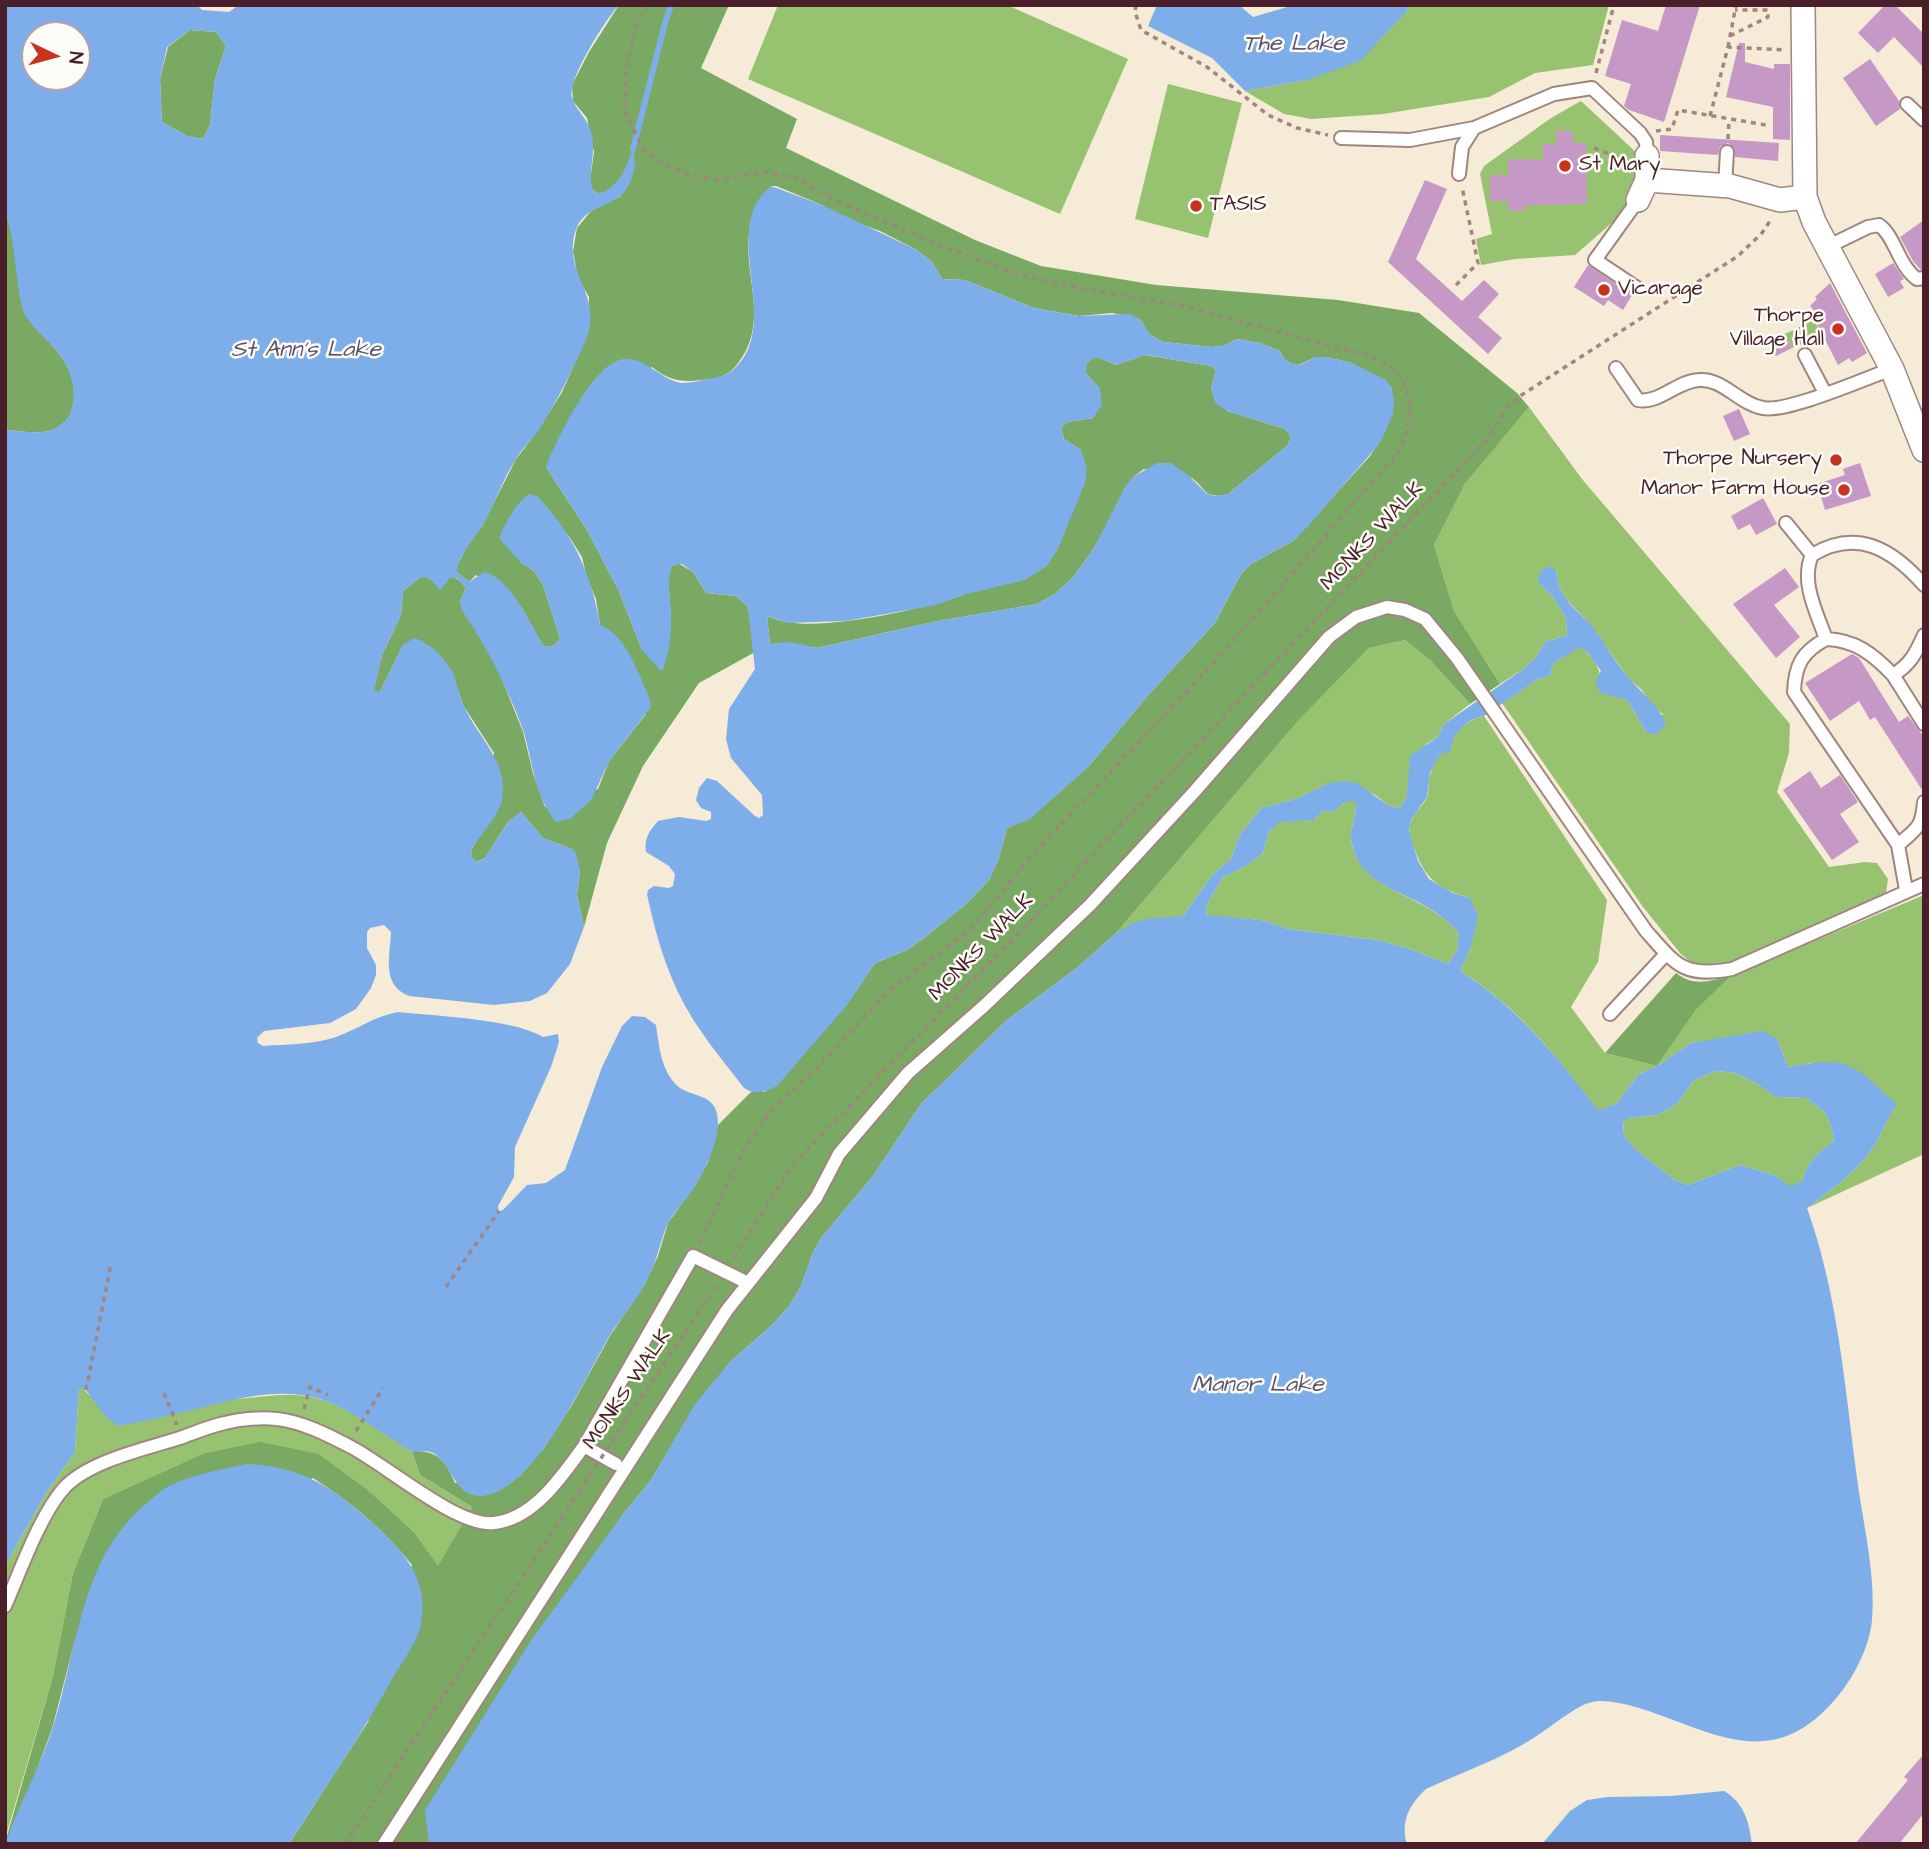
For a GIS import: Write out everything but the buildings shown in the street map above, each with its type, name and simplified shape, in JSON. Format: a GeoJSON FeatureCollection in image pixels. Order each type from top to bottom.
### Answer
{"type":"FeatureCollection","features":[{"type":"Feature","properties":{"kind":"street"},"geometry":{"type":"LineString","coordinates":[[1803,5],[1805,197],[1814,222],[1892,369],[1924,450]]}},
{"type":"Feature","properties":{"kind":"street"},"geometry":{"type":"LineString","coordinates":[[1645,176],[1725,186],[1780,200],[1805,197]]}},
{"type":"Feature","properties":{"kind":"lane"},"geometry":{"type":"LineString","coordinates":[[1341,138],[1410,140],[1474,128],[1554,94],[1592,88],[1640,133],[1646,142],[1645,176],[1595,260],[1637,288]]}},
{"type":"Feature","properties":{"kind":"lane"},"geometry":{"type":"LineString","coordinates":[[1907,104],[1924,120]]}},
{"type":"Feature","properties":{"kind":"lane"},"geometry":{"type":"LineString","coordinates":[[1459,174],[1462,147],[1474,128]]}},
{"type":"Feature","properties":{"kind":"lane"},"geometry":{"type":"LineString","coordinates":[[1725,186],[1727,152]]}},
{"type":"Feature","properties":{"kind":"lane"},"geometry":{"type":"LineString","coordinates":[[1827,247],[1868,227],[1879,225],[1886,230],[1893,248],[1910,272],[1917,279],[1924,278]]}},
{"type":"Feature","properties":{"kind":"lane"},"geometry":{"type":"LineString","coordinates":[[1805,355],[1825,393]]}},
{"type":"Feature","properties":{"kind":"lane"},"geometry":{"type":"LineString","coordinates":[[1616,368],[1638,400],[1646,402],[1688,381],[1702,380],[1714,382],[1746,402],[1764,409],[1800,403],[1892,369]]}},
{"type":"Feature","properties":{"kind":"lane"},"geometry":{"type":"LineString","coordinates":[[1786,523],[1812,555]]}},
{"type":"Feature","properties":{"kind":"lane"},"geometry":{"type":"LineString","coordinates":[[1826,639],[1807,581],[1807,565],[1812,555],[1826,547],[1849,542],[1866,544],[1885,551],[1924,585]]}},
{"type":"Feature","properties":{"kind":"lane"},"geometry":{"type":"LineString","coordinates":[[384,1844],[727,1310],[817,1198],[839,1154],[908,1073],[984,1006],[1090,905],[1195,791],[1329,637],[1356,617],[1387,607],[1405,610],[1425,619],[1457,658],[1646,930],[1679,965],[1694,972],[1732,970],[1924,884]]}},
{"type":"Feature","properties":{"kind":"lane"},"geometry":{"type":"LineString","coordinates":[[1893,674],[1913,658],[1924,635]]}},
{"type":"Feature","properties":{"kind":"lane"},"geometry":{"type":"LineString","coordinates":[[1906,890],[1898,845],[1794,692],[1795,673],[1803,656],[1826,639],[1842,640],[1860,646],[1893,674],[1924,724]]}},
{"type":"Feature","properties":{"kind":"lane"},"geometry":{"type":"LineString","coordinates":[[1898,845],[1919,827],[1923,819],[1924,802]]}},
{"type":"Feature","properties":{"kind":"lane"},"geometry":{"type":"LineString","coordinates":[[1610,1014],[1666,954]]}},
{"type":"Feature","properties":{"kind":"lane"},"geometry":{"type":"LineString","coordinates":[[5,1606],[39,1529],[64,1488],[83,1473],[115,1459],[225,1423],[276,1418],[313,1428],[348,1445],[402,1481],[471,1520],[492,1523],[513,1519],[528,1510],[565,1472],[584,1446],[694,1256],[748,1283]]}},
{"type":"Feature","properties":{"kind":"lane"},"geometry":{"type":"LineString","coordinates":[[584,1446],[616,1464]]}},
{"type":"Feature","properties":{"kind":"path"},"geometry":{"type":"LineString","coordinates":[[646,5],[637,24],[626,69],[625,112],[645,150],[672,168],[694,176],[718,180],[765,172],[796,178],[837,201],[1006,270],[1062,285],[1178,305],[1370,356],[1390,365],[1404,384],[1410,409],[1409,428],[1399,452],[1220,656],[1034,853],[970,930],[887,993],[824,1061],[771,1111],[746,1146],[694,1256]]}},
{"type":"Feature","properties":{"kind":"path"},"geometry":{"type":"LineString","coordinates":[[1136,5],[1135,12],[1141,30],[1207,68],[1268,115],[1297,128],[1341,138]]}},
{"type":"Feature","properties":{"kind":"path"},"geometry":{"type":"LineString","coordinates":[[1592,88],[1614,5]]}},
{"type":"Feature","properties":{"kind":"path"},"geometry":{"type":"LineString","coordinates":[[1710,116],[1735,8],[1768,10],[1768,17],[1730,36]]}},
{"type":"Feature","properties":{"kind":"path"},"geometry":{"type":"LineString","coordinates":[[1728,47],[1803,51]]}},
{"type":"Feature","properties":{"kind":"path"},"geometry":{"type":"LineString","coordinates":[[1640,133],[1672,129],[1678,110],[1766,125]]}},
{"type":"Feature","properties":{"kind":"path"},"geometry":{"type":"LineString","coordinates":[[1594,148],[1645,176]]}},
{"type":"Feature","properties":{"kind":"path"},"geometry":{"type":"LineString","coordinates":[[1456,285],[1478,263],[1459,174]]}},
{"type":"Feature","properties":{"kind":"path","name":"MONKS WALK"},"geometry":{"type":"LineString","coordinates":[[345,1844],[726,1272],[794,1163],[1300,638],[1487,439],[1507,408],[1520,396],[1738,256],[1762,233],[1780,200]]}},
{"type":"Feature","properties":{"kind":"path"},"geometry":{"type":"LineString","coordinates":[[446,1287],[499,1211]]}},
{"type":"Feature","properties":{"kind":"path"},"geometry":{"type":"LineString","coordinates":[[86,1390],[111,1264]]}},
{"type":"Feature","properties":{"kind":"path"},"geometry":{"type":"LineString","coordinates":[[299,1424],[310,1387],[328,1395]]}},
{"type":"Feature","properties":{"kind":"path"},"geometry":{"type":"LineString","coordinates":[[348,1445],[383,1388]]}},
{"type":"Feature","properties":{"kind":"path"},"geometry":{"type":"LineString","coordinates":[[164,1393],[182,1437]]}},
{"type":"Feature","properties":{"kind":"green space"},"geometry":{"type":"Polygon","coordinates":[[[619,5],[729,5],[701,68],[797,119],[786,148],[975,240],[1041,266],[1156,285],[1338,300],[1419,313],[1517,393],[1529,407],[1465,484],[1434,545],[1454,611],[1500,684],[1470,704],[1431,661],[1405,640],[1369,648],[1299,720],[1116,933],[1078,967],[1007,1020],[921,1104],[873,1176],[821,1238],[790,1305],[772,1325],[731,1361],[696,1404],[651,1480],[624,1513],[449,1774],[429,1844],[289,1844],[368,1722],[412,1565],[366,1517],[313,1478],[75,1640],[52,1729],[24,1804],[5,1843],[53,1676],[73,1573],[103,1499],[202,1454],[260,1442],[319,1454],[367,1489],[414,1532],[438,1566],[472,1507],[420,1475],[412,1451],[428,1452],[440,1458],[455,1483],[519,1477],[544,1448],[572,1405],[610,1336],[645,1284],[658,1256],[668,1223],[708,1162],[718,1125],[751,1092],[765,1092],[847,1004],[875,963],[907,950],[924,938],[966,904],[989,880],[999,858],[1007,828],[1030,818],[1089,766],[1150,693],[1215,623],[1241,574],[1251,564],[1293,541],[1370,456],[1391,415],[1391,387],[1352,363],[1316,357],[1298,365],[1292,364],[1284,359],[1280,351],[1260,343],[1237,339],[1223,346],[1212,347],[1163,342],[1149,334],[1140,319],[1112,313],[1079,316],[1034,308],[965,280],[942,279],[932,262],[917,250],[880,231],[844,218],[822,205],[771,186],[751,220],[748,249],[753,329],[749,344],[733,369],[720,377],[687,381],[669,378],[652,367],[546,467],[587,530],[619,591],[642,650],[671,617],[668,578],[672,566],[678,563],[693,572],[706,593],[736,596],[748,607],[755,652],[699,683],[643,766],[607,843],[584,927],[577,895],[580,872],[572,849],[543,838],[521,812],[508,822],[485,858],[477,862],[472,858],[471,850],[478,839],[494,753],[463,705],[452,673],[403,645],[380,692],[373,692],[382,655],[401,615],[403,591],[422,576],[450,577],[466,588],[460,601],[496,664],[523,732],[545,807],[598,789],[609,761],[646,714],[600,625],[596,599],[582,557],[537,496],[520,562],[534,571],[543,585],[560,638],[555,645],[546,647],[542,644],[522,608],[476,575],[469,582],[457,572],[457,566],[466,548],[482,526],[516,459],[562,392],[587,336],[589,297],[578,278],[573,251],[577,228],[591,211],[621,196],[620,181],[611,190],[599,194],[592,189],[590,181],[594,152],[587,118],[573,101],[572,85],[619,5]]]}},
{"type":"Feature","properties":{"kind":"green space"},"geometry":{"type":"Polygon","coordinates":[[[778,5],[1007,5],[1128,59],[1060,214],[748,79],[778,5]]]}},
{"type":"Feature","properties":{"kind":"green space"},"geometry":{"type":"Polygon","coordinates":[[[1410,5],[1609,5],[1593,65],[1535,73],[1489,97],[1383,114],[1311,119],[1284,114],[1245,91],[1308,80],[1407,11],[1410,5]]]}},
{"type":"Feature","properties":{"kind":"green space"},"geometry":{"type":"Polygon","coordinates":[[[190,30],[216,32],[226,46],[215,79],[210,125],[203,139],[187,136],[162,122],[160,79],[168,47],[190,30]]]}},
{"type":"Feature","properties":{"kind":"green space"},"geometry":{"type":"Polygon","coordinates":[[[1168,84],[1242,103],[1208,238],[1135,219],[1168,84]]]}},
{"type":"Feature","properties":{"kind":"green space"},"geometry":{"type":"Polygon","coordinates":[[[1581,101],[1639,155],[1637,184],[1622,214],[1575,255],[1515,259],[1481,265],[1476,239],[1492,234],[1480,174],[1484,166],[1551,118],[1581,101]]]}},
{"type":"Feature","properties":{"kind":"green space"},"geometry":{"type":"Polygon","coordinates":[[[5,210],[44,333],[66,364],[74,389],[70,415],[65,422],[52,430],[5,430],[5,210]]]}},
{"type":"Feature","properties":{"kind":"green space"},"geometry":{"type":"Polygon","coordinates":[[[1814,320],[1824,338],[1808,347],[1802,344],[1792,348],[1785,334],[1814,320]]]}},
{"type":"Feature","properties":{"kind":"green space"},"geometry":{"type":"Polygon","coordinates":[[[1145,355],[1211,366],[1216,370],[1211,388],[1227,411],[1285,429],[1291,437],[1288,445],[1228,494],[1209,494],[1186,475],[1144,469],[1133,477],[1094,548],[1075,575],[1055,594],[1037,604],[933,622],[817,648],[791,643],[770,644],[767,616],[784,622],[804,624],[850,621],[901,612],[963,595],[1081,450],[1064,439],[1061,428],[1067,422],[1093,418],[1100,389],[1085,372],[1087,363],[1093,358],[1100,358],[1116,365],[1145,355]]]}},
{"type":"Feature","properties":{"kind":"green space"},"geometry":{"type":"Polygon","coordinates":[[[1529,407],[1582,479],[1790,724],[1789,753],[1777,792],[1829,867],[1877,863],[1888,879],[1886,893],[1730,964],[1713,969],[1694,965],[1680,953],[1643,907],[1502,703],[1538,679],[1550,676],[1553,664],[1579,646],[1597,666],[1601,692],[1627,700],[1647,733],[1663,714],[1652,706],[1642,690],[1628,678],[1589,623],[1564,597],[1556,570],[1537,581],[1553,597],[1566,618],[1567,635],[1545,642],[1525,668],[1500,684],[1454,611],[1434,545],[1465,484],[1529,407]]]}},
{"type":"Feature","properties":{"kind":"green space"},"geometry":{"type":"Polygon","coordinates":[[[1405,640],[1431,661],[1470,704],[1444,724],[1439,736],[1426,744],[1400,808],[1389,806],[1374,794],[1329,783],[1296,799],[1261,808],[1239,836],[1231,859],[1213,874],[1183,916],[1116,933],[1299,720],[1369,648],[1405,640]]]}},
{"type":"Feature","properties":{"kind":"green space"},"geometry":{"type":"Polygon","coordinates":[[[1484,716],[1607,900],[1598,962],[1571,1007],[1605,1053],[1657,1066],[1638,1075],[1617,1103],[1599,1112],[1536,1034],[1500,1000],[1460,971],[1471,947],[1470,898],[1450,891],[1428,875],[1418,858],[1411,837],[1411,821],[1427,798],[1430,775],[1439,754],[1459,730],[1484,716]]]}},
{"type":"Feature","properties":{"kind":"green space"},"geometry":{"type":"Polygon","coordinates":[[[1347,801],[1356,801],[1351,839],[1360,864],[1378,881],[1434,912],[1459,933],[1457,950],[1448,964],[1378,940],[1288,929],[1261,920],[1206,916],[1207,904],[1223,877],[1246,866],[1263,853],[1269,832],[1280,821],[1314,820],[1323,811],[1333,812],[1347,801]]]}},
{"type":"Feature","properties":{"kind":"green space"},"geometry":{"type":"Polygon","coordinates":[[[1924,895],[1924,1154],[1807,1208],[1843,1181],[1867,1157],[1896,1104],[1881,1092],[1812,1063],[1788,1067],[1777,1039],[1718,1039],[1691,1043],[1657,1066],[1696,1010],[1731,976],[1924,895]]]}},
{"type":"Feature","properties":{"kind":"green space"},"geometry":{"type":"Polygon","coordinates":[[[1676,973],[1696,981],[1731,976],[1696,1010],[1657,1066],[1605,1053],[1676,973]]]}},
{"type":"Feature","properties":{"kind":"green space"},"geometry":{"type":"Polygon","coordinates":[[[1716,1071],[1735,1073],[1777,1097],[1806,1098],[1824,1111],[1834,1141],[1814,1158],[1802,1181],[1790,1187],[1774,1175],[1740,1165],[1688,1185],[1675,1180],[1636,1150],[1624,1135],[1623,1121],[1627,1118],[1657,1115],[1677,1104],[1694,1080],[1716,1071]]]}},
{"type":"Feature","properties":{"kind":"green space"},"geometry":{"type":"Polygon","coordinates":[[[79,1388],[83,1388],[89,1395],[143,1398],[216,1399],[287,1395],[319,1399],[355,1415],[412,1451],[420,1475],[472,1507],[438,1567],[414,1532],[367,1489],[319,1454],[202,1454],[103,1499],[73,1573],[53,1676],[5,1839],[5,1566],[46,1493],[75,1452],[79,1388]]]}},
{"type":"Feature","properties":{"kind":"water","name":"St Ann's Lake"},"geometry":{"type":"Polygon","coordinates":[[[5,5],[197,5],[202,10],[229,12],[239,5],[619,5],[589,49],[572,88],[574,102],[592,135],[592,189],[599,194],[612,186],[621,176],[633,149],[635,161],[633,175],[624,193],[590,212],[577,227],[573,257],[590,310],[586,340],[546,419],[511,467],[487,518],[463,554],[457,572],[469,582],[484,572],[493,575],[518,602],[542,644],[546,647],[555,645],[560,638],[543,585],[534,571],[520,562],[499,538],[519,503],[529,494],[537,496],[560,524],[579,555],[592,588],[600,625],[618,637],[625,646],[650,699],[651,707],[609,761],[592,799],[570,819],[556,822],[543,801],[523,730],[510,698],[488,652],[461,609],[460,601],[466,588],[458,579],[451,577],[440,590],[431,580],[422,576],[403,591],[401,615],[382,655],[374,691],[380,692],[403,645],[414,638],[426,643],[446,662],[453,673],[469,716],[496,761],[503,786],[500,806],[471,850],[472,858],[477,862],[484,859],[509,821],[521,812],[543,838],[576,853],[580,872],[577,895],[584,927],[570,964],[547,993],[530,1001],[494,1005],[409,996],[400,991],[394,985],[389,969],[391,932],[384,925],[370,928],[367,932],[367,948],[376,965],[376,975],[371,988],[356,1009],[330,1023],[264,1031],[257,1038],[258,1043],[263,1046],[318,1042],[398,1012],[494,1022],[543,1037],[558,1034],[559,1042],[551,1067],[515,1147],[514,1177],[498,1206],[499,1211],[527,1185],[546,1183],[565,1170],[602,1067],[622,1026],[632,1016],[645,1017],[656,1025],[662,1061],[672,1080],[685,1091],[713,1104],[718,1123],[712,1151],[694,1188],[667,1225],[649,1277],[609,1337],[556,1431],[520,1476],[501,1490],[481,1496],[464,1491],[445,1464],[433,1453],[409,1450],[356,1416],[320,1399],[303,1395],[267,1394],[118,1426],[104,1415],[86,1390],[79,1388],[75,1452],[46,1493],[5,1566],[5,430],[39,432],[58,427],[66,421],[71,412],[74,393],[65,363],[29,321],[23,310],[5,210],[5,5]],[[190,30],[167,47],[160,79],[162,122],[187,136],[203,139],[210,125],[215,79],[226,46],[216,32],[190,30]]]}},
{"type":"Feature","properties":{"kind":"water","name":"The Lake"},"geometry":{"type":"Polygon","coordinates":[[[1157,5],[1239,5],[1253,17],[1294,5],[1410,5],[1360,61],[1308,80],[1245,91],[1212,58],[1148,26],[1157,5]]]}},
{"type":"Feature","properties":{"kind":"water"},"geometry":{"type":"Polygon","coordinates":[[[771,186],[822,205],[917,250],[932,262],[942,279],[965,280],[1034,308],[1078,316],[1129,314],[1140,319],[1149,334],[1163,342],[1212,347],[1223,346],[1237,339],[1260,343],[1280,351],[1284,359],[1292,364],[1299,365],[1316,357],[1352,363],[1386,380],[1394,399],[1393,414],[1380,443],[1309,525],[1293,541],[1251,564],[1241,574],[1215,623],[1150,693],[1089,766],[1030,819],[1007,828],[999,858],[989,880],[966,904],[924,938],[907,950],[875,963],[848,1004],[777,1086],[757,1092],[744,1088],[717,1053],[691,1016],[674,983],[661,948],[647,894],[654,886],[673,886],[675,874],[669,866],[646,852],[648,835],[658,821],[679,817],[706,821],[711,819],[711,812],[701,808],[696,800],[699,788],[707,778],[717,781],[755,816],[759,818],[763,815],[762,795],[731,758],[726,739],[729,709],[755,669],[748,607],[736,596],[706,593],[693,572],[682,564],[672,566],[669,585],[670,642],[664,667],[662,671],[659,669],[642,650],[619,591],[587,530],[546,467],[578,404],[589,387],[613,363],[625,359],[641,362],[668,378],[683,383],[719,377],[733,370],[748,351],[754,328],[749,226],[756,204],[771,186]],[[1146,355],[1116,365],[1100,358],[1093,358],[1087,363],[1085,372],[1100,389],[1102,405],[1093,418],[1067,422],[1061,428],[1064,439],[1081,450],[1087,468],[1085,483],[1058,549],[1047,566],[1025,580],[963,595],[936,605],[846,621],[788,623],[767,616],[770,644],[791,642],[817,648],[933,622],[1037,604],[1055,594],[1075,575],[1094,548],[1126,485],[1133,477],[1157,463],[1171,463],[1206,493],[1214,496],[1228,494],[1288,445],[1291,437],[1285,429],[1227,411],[1215,403],[1211,388],[1216,370],[1211,366],[1146,355]]]}},
{"type":"Feature","properties":{"kind":"water","name":"Manor Lake"},"geometry":{"type":"Polygon","coordinates":[[[1548,566],[1556,570],[1562,593],[1567,600],[1590,624],[1624,672],[1660,712],[1666,724],[1657,734],[1647,733],[1627,700],[1601,693],[1595,682],[1601,671],[1589,654],[1579,647],[1553,664],[1550,676],[1538,679],[1484,716],[1471,721],[1453,739],[1450,752],[1440,754],[1430,773],[1427,797],[1411,820],[1409,830],[1418,861],[1429,879],[1453,893],[1470,898],[1478,916],[1471,947],[1460,971],[1519,1017],[1599,1111],[1617,1103],[1638,1075],[1657,1066],[1691,1043],[1762,1031],[1777,1039],[1788,1067],[1823,1062],[1843,1064],[1865,1076],[1897,1104],[1867,1157],[1843,1181],[1807,1208],[1818,1241],[1833,1307],[1868,1549],[1873,1603],[1869,1637],[1863,1655],[1843,1690],[1830,1706],[1800,1730],[1784,1737],[1761,1741],[1715,1735],[1622,1704],[1600,1701],[1589,1703],[1511,1751],[1426,1789],[1408,1814],[1405,1828],[1407,1844],[429,1844],[425,1810],[532,1639],[651,1480],[695,1404],[731,1361],[772,1325],[790,1305],[821,1238],[873,1176],[921,1104],[1007,1020],[1078,967],[1116,933],[1133,923],[1147,919],[1183,916],[1213,874],[1231,859],[1239,836],[1261,808],[1296,799],[1329,783],[1345,781],[1357,783],[1389,806],[1400,808],[1407,795],[1410,756],[1439,736],[1444,724],[1525,668],[1545,642],[1567,635],[1566,618],[1553,597],[1537,581],[1541,571],[1548,566]],[[1347,801],[1333,812],[1323,811],[1314,820],[1280,822],[1269,832],[1263,853],[1246,866],[1223,877],[1207,904],[1206,915],[1261,920],[1288,929],[1378,940],[1448,964],[1457,950],[1459,933],[1434,912],[1379,882],[1361,865],[1351,839],[1356,802],[1347,801]],[[1716,1071],[1694,1080],[1677,1104],[1657,1115],[1627,1118],[1623,1122],[1624,1135],[1636,1150],[1675,1180],[1688,1185],[1740,1165],[1774,1175],[1790,1186],[1802,1181],[1814,1158],[1834,1141],[1824,1111],[1806,1098],[1776,1097],[1735,1073],[1716,1071]]]}},
{"type":"Feature","properties":{"kind":"water"},"geometry":{"type":"Polygon","coordinates":[[[246,1464],[298,1473],[327,1487],[369,1520],[395,1545],[409,1563],[419,1585],[422,1609],[418,1635],[343,1761],[289,1844],[5,1844],[52,1730],[84,1607],[108,1550],[125,1524],[166,1488],[197,1475],[246,1464]]]}},
{"type":"Feature","properties":{"kind":"water"},"geometry":{"type":"Polygon","coordinates":[[[1724,1791],[1741,1807],[1752,1844],[1542,1844],[1570,1811],[1587,1800],[1724,1791]]]}},
{"type":"Feature","properties":{"kind":"waterway"},"geometry":{"type":"LineString","coordinates":[[633,149],[671,5]]}},
{"type":"Feature","properties":{"kind":"place","name":"St Mary"},"geometry":{"type":"Point","coordinates":[1565,166]}},
{"type":"Feature","properties":{"kind":"place","name":"TASIS"},"geometry":{"type":"Point","coordinates":[1196,206]}},
{"type":"Feature","properties":{"kind":"place","name":"Vicarage"},"geometry":{"type":"Point","coordinates":[1604,290]}},
{"type":"Feature","properties":{"kind":"place","name":"Thorpe Village Hall"},"geometry":{"type":"Point","coordinates":[1838,329]}},
{"type":"Feature","properties":{"kind":"place","name":"Thorpe Nursery"},"geometry":{"type":"Point","coordinates":[1836,460]}},
{"type":"Feature","properties":{"kind":"place","name":"Manor Farm House"},"geometry":{"type":"Point","coordinates":[1844,490]}}]}
